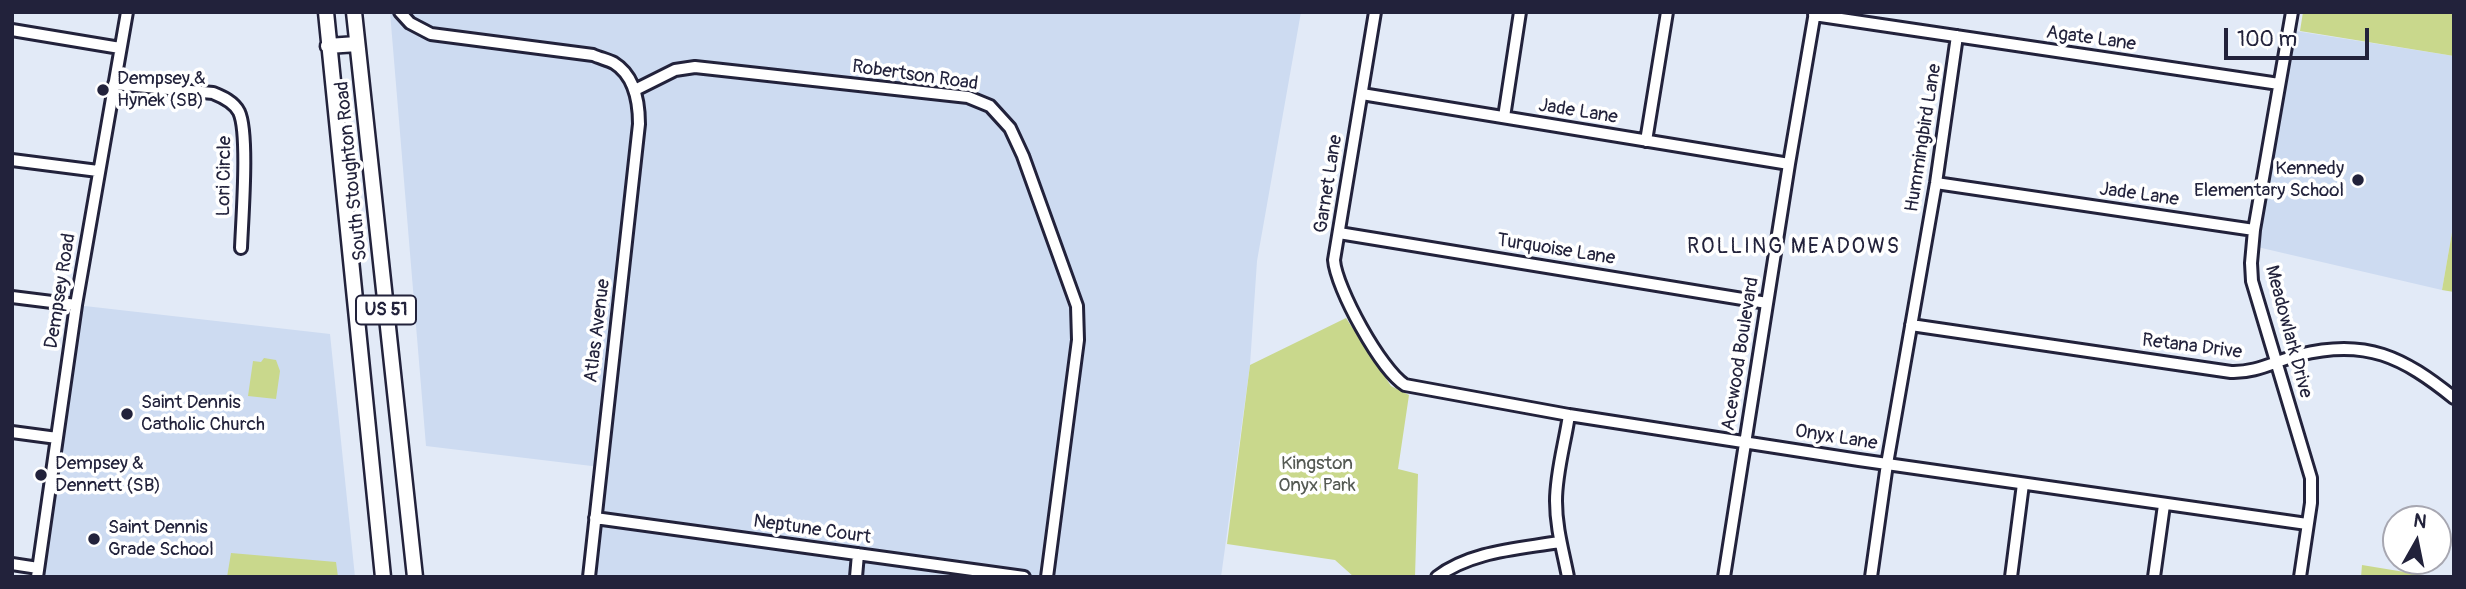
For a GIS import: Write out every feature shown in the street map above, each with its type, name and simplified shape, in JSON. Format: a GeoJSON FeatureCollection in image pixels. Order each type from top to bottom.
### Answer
{"type":"FeatureCollection","features":[{"type":"Feature","properties":{"kind":"main road","name":"South Stoughton Road"},"geometry":{"type":"LineString","coordinates":[[326,12],[383,577]]}},
{"type":"Feature","properties":{"kind":"main road","name":"South Stoughton Road"},"geometry":{"type":"LineString","coordinates":[[354,12],[415,577]]}},
{"type":"Feature","properties":{"kind":"main road"},"geometry":{"type":"LineString","coordinates":[[328,47],[357,44]]}},
{"type":"Feature","properties":{"kind":"street","name":"Dempsey Road"},"geometry":{"type":"LineString","coordinates":[[37,572],[76,305],[127,12]]}},
{"type":"Feature","properties":{"kind":"street"},"geometry":{"type":"LineString","coordinates":[[400,12],[410,23],[430,34],[593,55],[615,63],[628,77],[635,90]]}},
{"type":"Feature","properties":{"kind":"street","name":"Garnet Lane"},"geometry":{"type":"LineString","coordinates":[[1375,12],[1334,260],[1337,279],[1377,352]]}},
{"type":"Feature","properties":{"kind":"street"},"geometry":{"type":"LineString","coordinates":[[1504,117],[1521,12]]}},
{"type":"Feature","properties":{"kind":"street"},"geometry":{"type":"LineString","coordinates":[[1646,141],[1667,12]]}},
{"type":"Feature","properties":{"kind":"street","name":"Meadowlark Drive"},"geometry":{"type":"LineString","coordinates":[[2292,12],[2251,263],[2252,281],[2311,478],[2311,503],[2300,577]]}},
{"type":"Feature","properties":{"kind":"street","name":"Agate Lane"},"geometry":{"type":"LineString","coordinates":[[1814,14],[2279,85]]}},
{"type":"Feature","properties":{"kind":"street","name":"Acewood Boulevard"},"geometry":{"type":"LineString","coordinates":[[1724,577],[1814,14]]}},
{"type":"Feature","properties":{"kind":"street"},"geometry":{"type":"LineString","coordinates":[[12,30],[120,48]]}},
{"type":"Feature","properties":{"kind":"street","name":"Hummingbird Lane"},"geometry":{"type":"LineString","coordinates":[[1871,577],[1886,464],[1936,183],[1957,37]]}},
{"type":"Feature","properties":{"kind":"street","name":"Robertson Road"},"geometry":{"type":"LineString","coordinates":[[635,90],[675,70],[695,67],[968,97],[990,106],[1008,123],[1074,293],[1078,321],[1067,433],[1047,577]]}},
{"type":"Feature","properties":{"kind":"street","name":"Lori Circle"},"geometry":{"type":"LineString","coordinates":[[114,84],[214,93],[237,108],[244,132],[241,247]]}},
{"type":"Feature","properties":{"kind":"street","name":"Atlas Avenue"},"geometry":{"type":"LineString","coordinates":[[589,577],[639,124],[635,90]]}},
{"type":"Feature","properties":{"kind":"street","name":"Jade Lane"},"geometry":{"type":"LineString","coordinates":[[1362,94],[1788,164]]}},
{"type":"Feature","properties":{"kind":"street"},"geometry":{"type":"LineString","coordinates":[[12,160],[98,171]]}},
{"type":"Feature","properties":{"kind":"street","name":"Jade Lane"},"geometry":{"type":"LineString","coordinates":[[1936,183],[2255,230]]}},
{"type":"Feature","properties":{"kind":"street","name":"Turquoise Lane"},"geometry":{"type":"LineString","coordinates":[[1339,233],[1767,303]]}},
{"type":"Feature","properties":{"kind":"street"},"geometry":{"type":"LineString","coordinates":[[12,297],[76,305]]}},
{"type":"Feature","properties":{"kind":"street","name":"Retana Drive"},"geometry":{"type":"LineString","coordinates":[[1912,325],[2246,373],[2275,362],[2333,348],[2367,351],[2389,356],[2421,372],[2454,398]]}},
{"type":"Feature","properties":{"kind":"street","name":"Onyx Lane"},"geometry":{"type":"LineString","coordinates":[[1377,352],[1390,372],[1405,385],[1569,415],[1886,464],[2307,524]]}},
{"type":"Feature","properties":{"kind":"street"},"geometry":{"type":"LineString","coordinates":[[1568,577],[1559,542],[1557,483],[1569,415]]}},
{"type":"Feature","properties":{"kind":"street"},"geometry":{"type":"LineString","coordinates":[[12,432],[57,438]]}},
{"type":"Feature","properties":{"kind":"street"},"geometry":{"type":"LineString","coordinates":[[2011,577],[2023,484]]}},
{"type":"Feature","properties":{"kind":"street"},"geometry":{"type":"LineString","coordinates":[[2154,577],[2164,505]]}},
{"type":"Feature","properties":{"kind":"street","name":"Neptune Court"},"geometry":{"type":"LineString","coordinates":[[595,518],[1024,577]]}},
{"type":"Feature","properties":{"kind":"street"},"geometry":{"type":"LineString","coordinates":[[1437,577],[1452,567],[1481,556],[1559,542]]}},
{"type":"Feature","properties":{"kind":"street"},"geometry":{"type":"LineString","coordinates":[[856,577],[858,554]]}},
{"type":"Feature","properties":{"kind":"street"},"geometry":{"type":"LineString","coordinates":[[12,564],[37,572]]}},
{"type":"Feature","properties":{"kind":"shaded area"},"geometry":{"type":"Polygon","coordinates":[[[390,12],[1301,12],[1257,261],[1250,365],[1221,577],[589,577],[600,467],[426,446],[390,12]]]}},
{"type":"Feature","properties":{"kind":"shaded area","name":"Kennedy Elementary School"},"geometry":{"type":"Polygon","coordinates":[[[2289,30],[2454,56],[2454,221],[2442,290],[2253,246],[2289,30]]]}},
{"type":"Feature","properties":{"kind":"shaded area"},"geometry":{"type":"Polygon","coordinates":[[[76,305],[330,334],[355,577],[37,577],[76,305]]]}},
{"type":"Feature","properties":{"kind":"green space"},"geometry":{"type":"Polygon","coordinates":[[[2303,12],[2454,12],[2454,56],[2300,31],[2303,12]]]}},
{"type":"Feature","properties":{"kind":"green space"},"geometry":{"type":"Polygon","coordinates":[[[2454,221],[2454,292],[2442,290],[2454,221]]]}},
{"type":"Feature","properties":{"kind":"green space","name":"Kingston Onyx Park"},"geometry":{"type":"Polygon","coordinates":[[[1346,318],[1391,386],[1409,395],[1398,469],[1418,474],[1415,577],[1354,577],[1335,560],[1227,544],[1250,365],[1346,318]]]}},
{"type":"Feature","properties":{"kind":"green space"},"geometry":{"type":"Polygon","coordinates":[[[264,358],[276,360],[280,371],[276,399],[248,396],[253,361],[261,362],[264,358]]]}},
{"type":"Feature","properties":{"kind":"green space"},"geometry":{"type":"Polygon","coordinates":[[[231,553],[336,562],[338,577],[227,577],[231,553]]]}},
{"type":"Feature","properties":{"kind":"green space"},"geometry":{"type":"Polygon","coordinates":[[[2362,565],[2382,568],[2382,575],[2435,577],[2361,577],[2362,565]]]}},
{"type":"Feature","properties":{"kind":"place","name":"Dempsey & Hynek (SB)"},"geometry":{"type":"Point","coordinates":[103,90]}},
{"type":"Feature","properties":{"kind":"place","name":"Kennedy Elementary School"},"geometry":{"type":"Point","coordinates":[2358,180]}},
{"type":"Feature","properties":{"kind":"place","name":"Saint Dennis Catholic Church"},"geometry":{"type":"Point","coordinates":[127,414]}},
{"type":"Feature","properties":{"kind":"place","name":"Dempsey & Dennett (SB)"},"geometry":{"type":"Point","coordinates":[41,475]}},
{"type":"Feature","properties":{"kind":"place","name":"Saint Dennis Grade School"},"geometry":{"type":"Point","coordinates":[94,539]}},
{"type":"Feature","properties":{"kind":"district","name":"ROLLING MEADOWS"},"geometry":{"type":"Point","coordinates":[1794,248]}}]}
